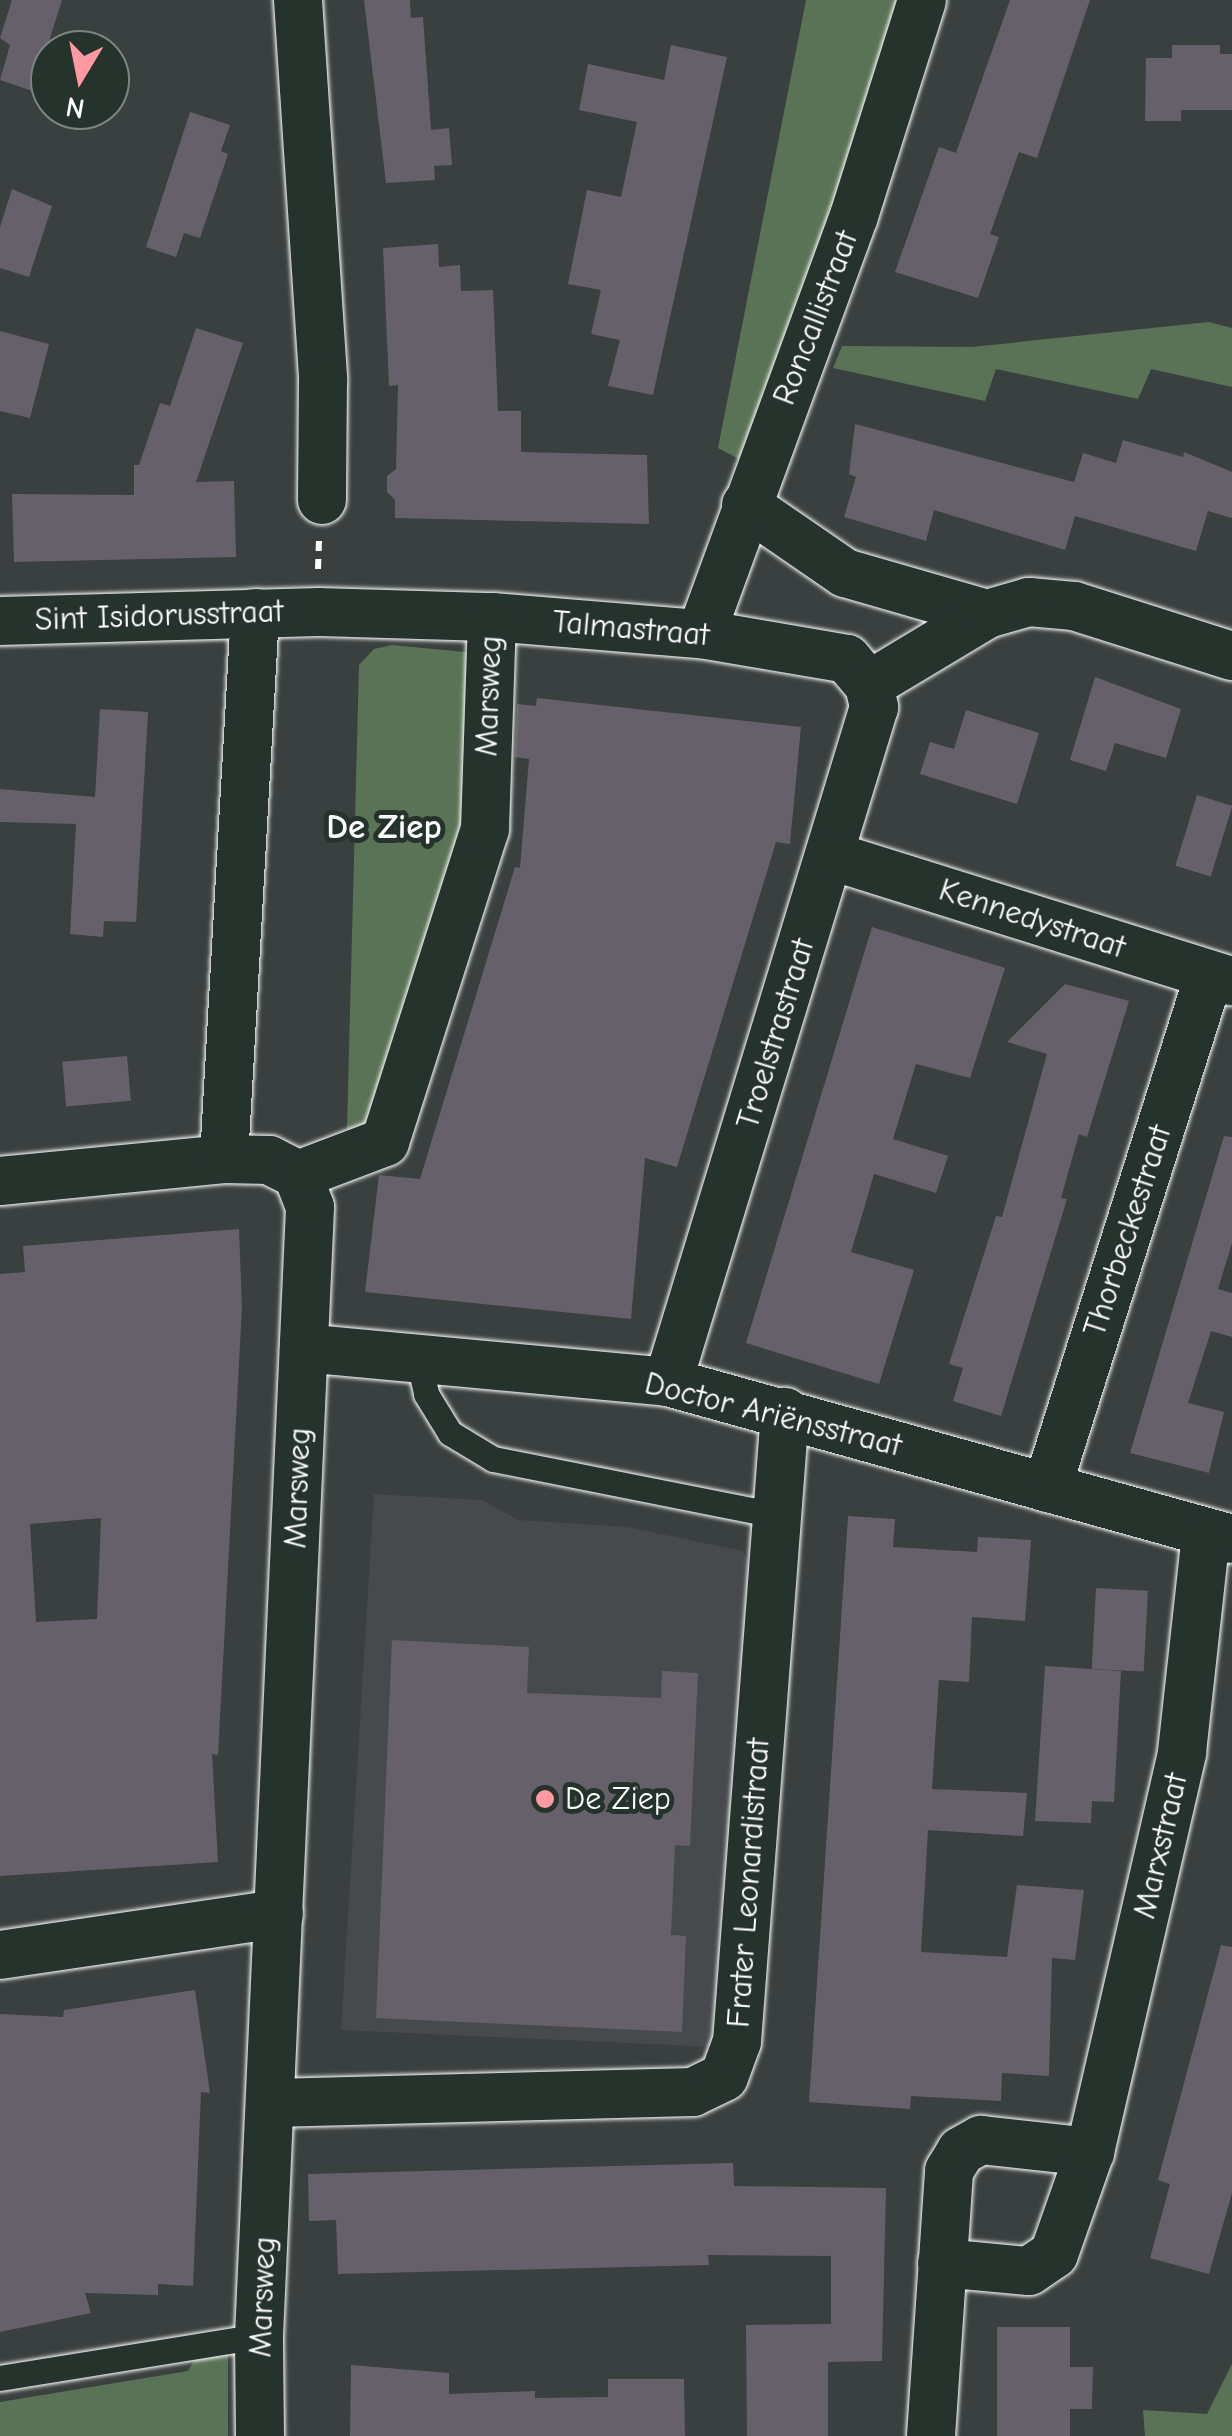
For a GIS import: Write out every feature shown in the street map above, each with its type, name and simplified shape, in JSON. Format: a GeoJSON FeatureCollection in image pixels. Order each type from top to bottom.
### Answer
{"type":"FeatureCollection","features":[{"type":"Feature","properties":{"kind":"street"},"geometry":{"type":"LineString","coordinates":[[298,0],[323,381],[322,500]]}},
{"type":"Feature","properties":{"kind":"street","name":"Roncallistraat"},"geometry":{"type":"LineString","coordinates":[[701,634],[854,216],[922,0]]}},
{"type":"Feature","properties":{"kind":"street"},"geometry":{"type":"LineString","coordinates":[[746,505],[844,573],[987,614]]}},
{"type":"Feature","properties":{"kind":"street"},"geometry":{"type":"LineString","coordinates":[[869,685],[987,614],[1029,602],[1074,606],[1232,656]]}},
{"type":"Feature","properties":{"kind":"street","name":"Sint Isidorusstraat"},"geometry":{"type":"LineString","coordinates":[[0,620],[319,612]]}},
{"type":"Feature","properties":{"kind":"street","name":"Talmastraat"},"geometry":{"type":"LineString","coordinates":[[319,612],[492,617],[701,634],[847,660],[869,685]]}},
{"type":"Feature","properties":{"kind":"street"},"geometry":{"type":"LineString","coordinates":[[224,1159],[254,613]]}},
{"type":"Feature","properties":{"kind":"street","name":"Marsweg"},"geometry":{"type":"LineString","coordinates":[[260,2436],[258,2336],[273,2102],[310,1206],[298,1175],[385,1142],[485,829],[492,617]]}},
{"type":"Feature","properties":{"kind":"street","name":"Troelstrastraat"},"geometry":{"type":"LineString","coordinates":[[668,1382],[832,856],[874,707],[869,685]]}},
{"type":"Feature","properties":{"kind":"street","name":"Kennedystraat"},"geometry":{"type":"LineString","coordinates":[[832,856],[1220,978]]}},
{"type":"Feature","properties":{"kind":"street","name":"Thorbeckestraat"},"geometry":{"type":"LineString","coordinates":[[1047,1488],[1220,978]]}},
{"type":"Feature","properties":{"kind":"street"},"geometry":{"type":"LineString","coordinates":[[0,1181],[224,1159],[269,1160],[298,1175]]}},
{"type":"Feature","properties":{"kind":"street","name":"Doctor Ariënsstraat"},"geometry":{"type":"LineString","coordinates":[[304,1348],[668,1382],[1219,1537]]}},
{"type":"Feature","properties":{"kind":"street","name":"Frater Leonardistraat"},"geometry":{"type":"LineString","coordinates":[[273,2102],[694,2092],[724,2077],[738,2042],[785,1412]]}},
{"type":"Feature","properties":{"kind":"street","name":"Marxstraat"},"geometry":{"type":"LineString","coordinates":[[942,2263],[1029,2271],[1054,2254],[1090,2152],[1182,1752],[1219,1537]]}},
{"type":"Feature","properties":{"kind":"street"},"geometry":{"type":"LineString","coordinates":[[0,1954],[279,1914]]}},
{"type":"Feature","properties":{"kind":"street"},"geometry":{"type":"LineString","coordinates":[[931,2436],[949,2171],[961,2151],[981,2140],[1090,2152]]}},
{"type":"Feature","properties":{"kind":"lane"},"geometry":{"type":"LineString","coordinates":[[418,1358],[426,1394],[450,1433],[493,1459],[776,1515]]}},
{"type":"Feature","properties":{"kind":"lane"},"geometry":{"type":"LineString","coordinates":[[0,2378],[258,2336]]}},
{"type":"Feature","properties":{"kind":"path"},"geometry":{"type":"LineString","coordinates":[[319,612],[322,500]]}},
{"type":"Feature","properties":{"kind":"shaded area","name":"De Ziep"},"geometry":{"type":"Polygon","coordinates":[[[374,1494],[482,1500],[518,1520],[627,1527],[743,1551],[751,1567],[717,2047],[341,2030],[374,1494]]]}},
{"type":"Feature","properties":{"kind":"green space"},"geometry":{"type":"Polygon","coordinates":[[[806,0],[913,0],[752,466],[718,448],[806,0]]]}},
{"type":"Feature","properties":{"kind":"green space"},"geometry":{"type":"Polygon","coordinates":[[[1209,322],[1232,328],[1232,387],[1151,369],[1138,399],[996,369],[985,401],[833,368],[842,346],[972,347],[1209,322]]]}},
{"type":"Feature","properties":{"kind":"green space"},"geometry":{"type":"Polygon","coordinates":[[[392,645],[486,654],[479,825],[356,1152],[347,1128],[359,665],[374,649],[392,645]]]}},
{"type":"Feature","properties":{"kind":"green space"},"geometry":{"type":"Polygon","coordinates":[[[228,2354],[228,2436],[0,2436],[0,2402],[188,2371],[196,2357],[228,2354]]]}},
{"type":"Feature","properties":{"kind":"green space"},"geometry":{"type":"Polygon","coordinates":[[[1232,2364],[1232,2436],[1145,2436],[1143,2410],[1207,2414],[1232,2364]]]}},
{"type":"Feature","properties":{"kind":"building"},"geometry":{"type":"Polygon","coordinates":[[[12,0],[62,0],[53,30],[30,30],[30,90],[0,80],[10,45],[0,38],[12,0]]]}},
{"type":"Feature","properties":{"kind":"building"},"geometry":{"type":"Polygon","coordinates":[[[364,0],[410,0],[411,18],[423,17],[431,130],[449,128],[452,165],[434,166],[435,180],[386,183],[364,0]]]}},
{"type":"Feature","properties":{"kind":"building"},"geometry":{"type":"Polygon","coordinates":[[[1010,0],[1090,0],[1037,158],[1019,152],[990,234],[999,237],[978,298],[895,272],[939,147],[956,153],[1010,0]]]}},
{"type":"Feature","properties":{"kind":"building"},"geometry":{"type":"Polygon","coordinates":[[[671,45],[727,57],[653,395],[608,386],[620,340],[591,334],[601,290],[568,284],[587,190],[621,197],[637,122],[579,110],[588,64],[664,80],[671,45]]]}},
{"type":"Feature","properties":{"kind":"building"},"geometry":{"type":"Polygon","coordinates":[[[1172,45],[1220,45],[1220,54],[1232,54],[1232,110],[1181,110],[1181,121],[1145,121],[1146,58],[1172,58],[1172,45]]]}},
{"type":"Feature","properties":{"kind":"building"},"geometry":{"type":"Polygon","coordinates":[[[190,112],[230,125],[221,151],[228,154],[200,238],[184,233],[176,257],[146,247],[190,112]]]}},
{"type":"Feature","properties":{"kind":"building"},"geometry":{"type":"Polygon","coordinates":[[[12,189],[52,206],[29,277],[0,268],[0,227],[12,189]]]}},
{"type":"Feature","properties":{"kind":"building"},"geometry":{"type":"Polygon","coordinates":[[[438,244],[439,267],[460,265],[461,291],[493,290],[498,411],[521,411],[521,452],[647,455],[649,524],[395,518],[395,500],[387,492],[387,476],[396,469],[398,385],[389,386],[383,248],[438,244]]]}},
{"type":"Feature","properties":{"kind":"building"},"geometry":{"type":"Polygon","coordinates":[[[196,328],[243,343],[196,482],[234,481],[236,557],[14,562],[12,494],[134,495],[134,465],[139,465],[160,403],[170,406],[196,328]]]}},
{"type":"Feature","properties":{"kind":"building"},"geometry":{"type":"Polygon","coordinates":[[[0,331],[49,344],[30,418],[0,411],[0,331]]]}},
{"type":"Feature","properties":{"kind":"building"},"geometry":{"type":"Polygon","coordinates":[[[855,424],[1074,482],[1083,453],[1116,463],[1123,440],[1183,457],[1184,452],[1232,472],[1232,518],[1208,511],[1196,551],[1075,516],[1065,550],[934,510],[926,541],[844,517],[856,477],[849,474],[855,424]]]}},
{"type":"Feature","properties":{"kind":"building"},"geometry":{"type":"Polygon","coordinates":[[[1095,677],[1181,709],[1166,758],[1115,743],[1106,771],[1070,760],[1095,677]]]}},
{"type":"Feature","properties":{"kind":"building"},"geometry":{"type":"Polygon","coordinates":[[[537,698],[801,727],[790,844],[776,842],[677,1167],[645,1158],[631,1319],[365,1292],[379,1175],[420,1179],[515,867],[520,868],[529,759],[515,757],[517,704],[536,706],[537,698]]]}},
{"type":"Feature","properties":{"kind":"building"},"geometry":{"type":"Polygon","coordinates":[[[100,709],[148,712],[136,922],[104,921],[103,937],[70,934],[76,824],[0,822],[0,789],[95,797],[100,709]]]}},
{"type":"Feature","properties":{"kind":"building"},"geometry":{"type":"Polygon","coordinates":[[[966,710],[1039,733],[1017,804],[920,774],[930,742],[954,749],[966,710]]]}},
{"type":"Feature","properties":{"kind":"building"},"geometry":{"type":"Polygon","coordinates":[[[1197,795],[1232,806],[1211,877],[1175,866],[1197,795]]]}},
{"type":"Feature","properties":{"kind":"building"},"geometry":{"type":"Polygon","coordinates":[[[872,927],[1005,968],[970,1078],[916,1064],[893,1139],[948,1156],[936,1193],[874,1174],[851,1252],[914,1270],[879,1384],[746,1343],[872,927]]]}},
{"type":"Feature","properties":{"kind":"building"},"geometry":{"type":"Polygon","coordinates":[[[1065,984],[1129,1001],[1087,1137],[1079,1134],[1061,1198],[1067,1199],[1001,1416],[953,1401],[963,1368],[949,1364],[996,1216],[1002,1217],[1047,1054],[1007,1042],[1065,984]]]}},
{"type":"Feature","properties":{"kind":"building"},"geometry":{"type":"Polygon","coordinates":[[[127,1056],[131,1101],[66,1106],[62,1062],[127,1056]]]}},
{"type":"Feature","properties":{"kind":"building"},"geometry":{"type":"Polygon","coordinates":[[[1224,1136],[1232,1137],[1232,1243],[1218,1289],[1232,1293],[1232,1337],[1211,1331],[1188,1403],[1224,1412],[1209,1473],[1130,1453],[1224,1136]]]}},
{"type":"Feature","properties":{"kind":"building"},"geometry":{"type":"Polygon","coordinates":[[[239,1229],[242,1307],[218,1755],[212,1754],[218,1862],[0,1876],[0,1274],[25,1272],[23,1246],[239,1229]],[[101,1518],[30,1524],[36,1622],[97,1619],[101,1518]]]}},
{"type":"Feature","properties":{"kind":"building"},"geometry":{"type":"Polygon","coordinates":[[[848,1516],[895,1519],[893,1547],[977,1552],[978,1537],[1031,1540],[1025,1621],[972,1617],[969,1682],[939,1680],[932,1789],[1027,1793],[1023,1836],[928,1830],[921,1952],[1007,1957],[1017,1885],[1084,1890],[1075,1960],[1052,1958],[1049,2076],[1002,2073],[1001,2101],[911,2096],[910,2109],[809,2102],[848,1516]]]}},
{"type":"Feature","properties":{"kind":"building"},"geometry":{"type":"Polygon","coordinates":[[[1096,1588],[1148,1591],[1144,1672],[1092,1669],[1096,1588]]]}},
{"type":"Feature","properties":{"kind":"building"},"geometry":{"type":"Polygon","coordinates":[[[392,1640],[529,1647],[527,1693],[661,1698],[662,1671],[698,1673],[690,1846],[675,1845],[671,1935],[686,1936],[682,2032],[376,2018],[392,1640]]]}},
{"type":"Feature","properties":{"kind":"building"},"geometry":{"type":"Polygon","coordinates":[[[1045,1666],[1121,1671],[1114,1802],[1092,1801],[1091,1823],[1035,1821],[1045,1666]]]}},
{"type":"Feature","properties":{"kind":"building"},"geometry":{"type":"Polygon","coordinates":[[[1221,1945],[1232,1947],[1232,2193],[1209,2274],[1150,2258],[1170,2184],[1158,2180],[1221,1945]]]}},
{"type":"Feature","properties":{"kind":"building"},"geometry":{"type":"Polygon","coordinates":[[[195,1990],[210,2093],[201,2092],[193,2286],[158,2284],[158,2295],[85,2293],[91,2313],[0,2332],[0,2014],[63,2017],[64,2010],[195,1990]]]}},
{"type":"Feature","properties":{"kind":"building"},"geometry":{"type":"Polygon","coordinates":[[[733,2163],[734,2186],[886,2188],[882,2361],[828,2362],[828,2436],[747,2436],[746,2325],[831,2324],[831,2256],[708,2255],[709,2265],[338,2274],[336,2220],[309,2221],[308,2174],[733,2163]]]}},
{"type":"Feature","properties":{"kind":"building"},"geometry":{"type":"Polygon","coordinates":[[[997,2327],[1070,2327],[1070,2367],[1093,2367],[1092,2409],[1070,2409],[1070,2436],[997,2436],[997,2327]]]}},
{"type":"Feature","properties":{"kind":"building"},"geometry":{"type":"Polygon","coordinates":[[[351,2365],[449,2373],[449,2394],[535,2391],[535,2398],[608,2397],[608,2379],[684,2379],[685,2436],[350,2436],[351,2365]]]}},
{"type":"Feature","properties":{"kind":"place","name":"De Ziep"},"geometry":{"type":"Point","coordinates":[545,1799]}},
{"type":"Feature","properties":{"kind":"district","name":"De Ziep"},"geometry":{"type":"Point","coordinates":[384,827]}}]}
